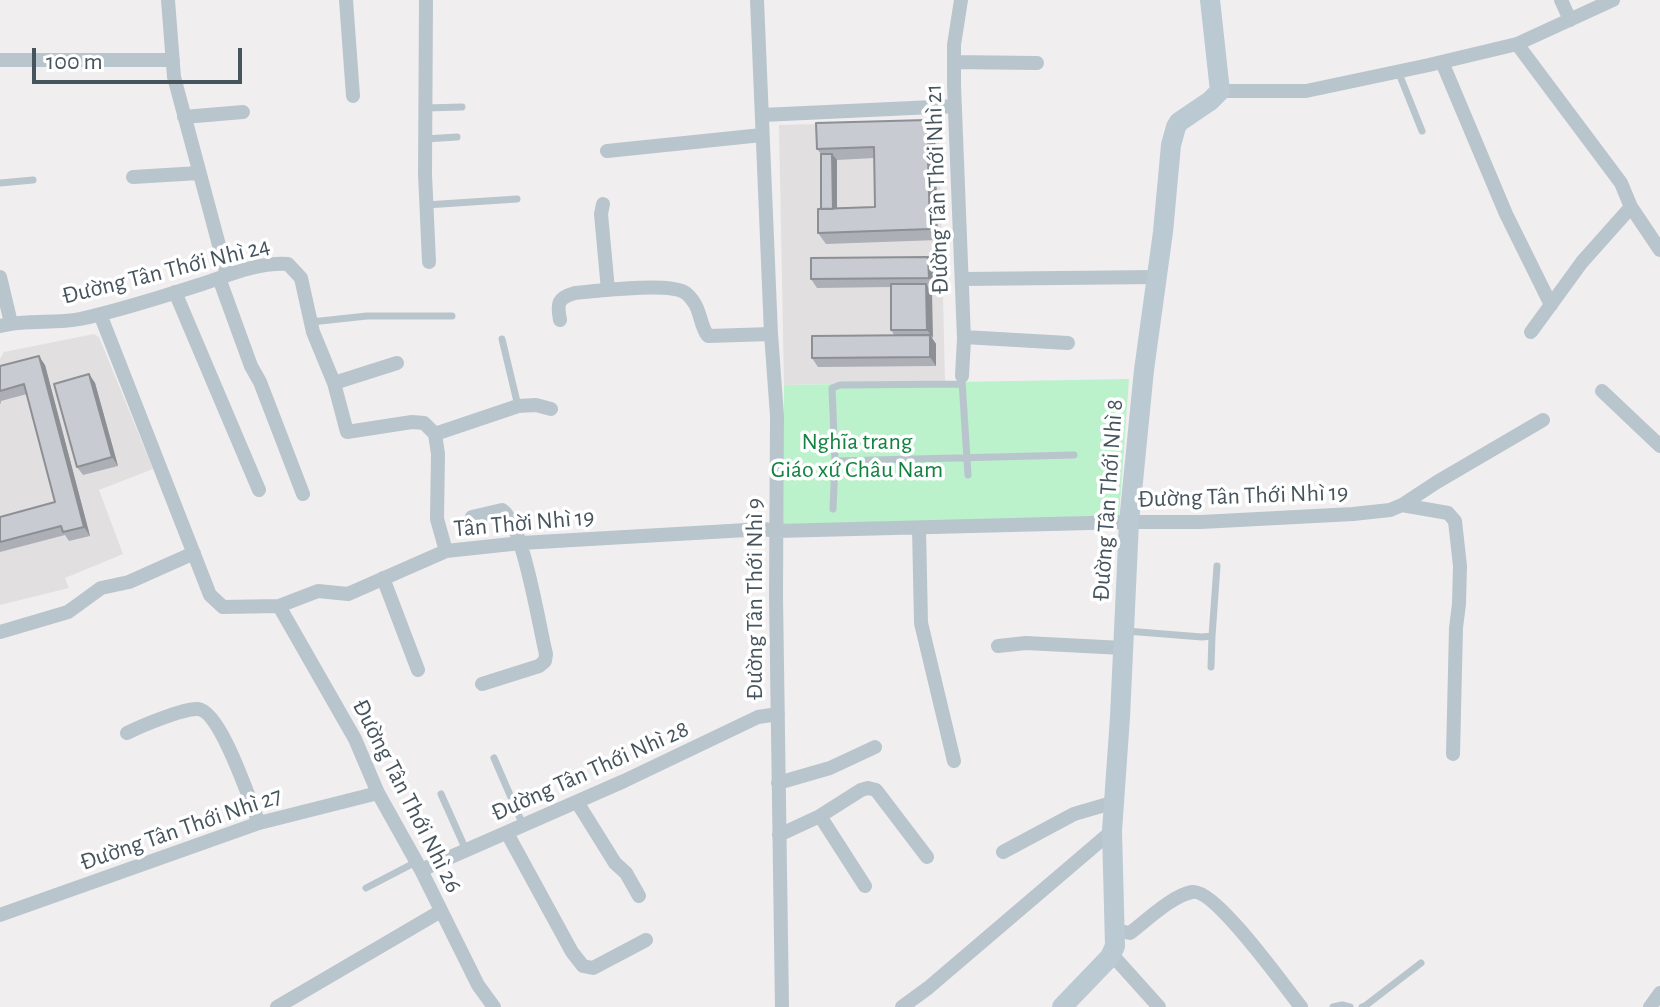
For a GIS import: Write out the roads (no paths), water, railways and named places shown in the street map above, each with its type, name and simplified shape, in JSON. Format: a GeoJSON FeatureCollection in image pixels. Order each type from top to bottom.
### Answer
{"type":"FeatureCollection","features":[{"type":"Feature","properties":{"kind":"street"},"geometry":{"type":"LineString","coordinates":[[168,0],[174,77],[223,276],[251,366],[303,494]]}},
{"type":"Feature","properties":{"kind":"street"},"geometry":{"type":"LineString","coordinates":[[346,0],[353,96]]}},
{"type":"Feature","properties":{"kind":"street"},"geometry":{"type":"LineString","coordinates":[[426,0],[425,139],[429,262]]}},
{"type":"Feature","properties":{"kind":"street","name":"Đường Tân Thới Nhì 9"},"geometry":{"type":"LineString","coordinates":[[757,0],[777,416],[782,1007]]}},
{"type":"Feature","properties":{"kind":"street","name":"Đường Tân Thới Nhì 21"},"geometry":{"type":"LineString","coordinates":[[961,0],[954,62],[964,337],[962,380]]}},
{"type":"Feature","properties":{"kind":"street"},"geometry":{"type":"LineString","coordinates":[[1210,0],[1220,91],[1306,91],[1442,62],[1517,44],[1613,0]]}},
{"type":"Feature","properties":{"kind":"street"},"geometry":{"type":"LineString","coordinates":[[1561,0],[1570,20]]}},
{"type":"Feature","properties":{"kind":"street"},"geometry":{"type":"LineString","coordinates":[[1517,44],[1621,183],[1631,207],[1660,250]]}},
{"type":"Feature","properties":{"kind":"street"},"geometry":{"type":"LineString","coordinates":[[0,60],[173,60]]}},
{"type":"Feature","properties":{"kind":"street"},"geometry":{"type":"LineString","coordinates":[[954,62],[1037,63]]}},
{"type":"Feature","properties":{"kind":"street"},"geometry":{"type":"LineString","coordinates":[[1442,62],[1506,214],[1551,305]]}},
{"type":"Feature","properties":{"kind":"street","name":"Đường Tân Thới Nhì 8"},"geometry":{"type":"LineString","coordinates":[[1111,956],[1115,946],[1112,831],[1129,522],[1171,145],[1176,127],[1220,91]]}},
{"type":"Feature","properties":{"kind":"street"},"geometry":{"type":"LineString","coordinates":[[762,115],[955,106]]}},
{"type":"Feature","properties":{"kind":"street"},"geometry":{"type":"LineString","coordinates":[[184,117],[243,112]]}},
{"type":"Feature","properties":{"kind":"street"},"geometry":{"type":"LineString","coordinates":[[607,151],[762,135]]}},
{"type":"Feature","properties":{"kind":"street"},"geometry":{"type":"LineString","coordinates":[[133,177],[199,173]]}},
{"type":"Feature","properties":{"kind":"street"},"geometry":{"type":"LineString","coordinates":[[603,204],[601,214],[608,290]]}},
{"type":"Feature","properties":{"kind":"street"},"geometry":{"type":"LineString","coordinates":[[1531,332],[1582,262],[1631,207]]}},
{"type":"Feature","properties":{"kind":"street","name":"Đường Tân Thới Nhì 24"},"geometry":{"type":"LineString","coordinates":[[5,324],[76,320],[272,263],[288,264],[301,278],[313,332],[334,383],[347,432],[412,422],[424,423],[435,434]]}},
{"type":"Feature","properties":{"kind":"street"},"geometry":{"type":"LineString","coordinates":[[0,277],[5,324]]}},
{"type":"Feature","properties":{"kind":"street"},"geometry":{"type":"LineString","coordinates":[[962,279],[1157,277]]}},
{"type":"Feature","properties":{"kind":"street"},"geometry":{"type":"LineString","coordinates":[[560,320],[558,308],[565,295],[640,287],[683,291],[694,302],[702,329],[708,336],[771,334]]}},
{"type":"Feature","properties":{"kind":"street"},"geometry":{"type":"LineString","coordinates":[[175,292],[259,490]]}},
{"type":"Feature","properties":{"kind":"street","name":"Tân Thời Nhì 19"},"geometry":{"type":"LineString","coordinates":[[100,314],[210,595],[223,607],[279,606],[318,591],[348,594],[446,551],[521,543],[764,529],[776,531]]}},
{"type":"Feature","properties":{"kind":"street"},"geometry":{"type":"LineString","coordinates":[[964,337],[1068,343]]}},
{"type":"Feature","properties":{"kind":"street"},"geometry":{"type":"LineString","coordinates":[[334,383],[397,363]]}},
{"type":"Feature","properties":{"kind":"street"},"geometry":{"type":"LineString","coordinates":[[1602,391],[1660,446]]}},
{"type":"Feature","properties":{"kind":"street"},"geometry":{"type":"LineString","coordinates":[[446,551],[437,519],[438,454],[435,434],[518,406],[536,405],[551,409]]}},
{"type":"Feature","properties":{"kind":"street","name":"Đường Tân Thới Nhì 19"},"geometry":{"type":"LineString","coordinates":[[776,531],[1201,522],[1390,510],[1543,420]]}},
{"type":"Feature","properties":{"kind":"street"},"geometry":{"type":"LineString","coordinates":[[1402,505],[1448,513],[1455,521],[1460,566],[1453,754]]}},
{"type":"Feature","properties":{"kind":"street"},"geometry":{"type":"LineString","coordinates":[[472,517],[505,511],[521,543],[546,654],[545,661],[539,666],[482,684]]}},
{"type":"Feature","properties":{"kind":"street"},"geometry":{"type":"LineString","coordinates":[[919,528],[921,623],[954,761]]}},
{"type":"Feature","properties":{"kind":"street"},"geometry":{"type":"LineString","coordinates":[[0,632],[68,612],[101,588],[129,582],[194,553]]}},
{"type":"Feature","properties":{"kind":"street"},"geometry":{"type":"LineString","coordinates":[[383,578],[418,670]]}},
{"type":"Feature","properties":{"kind":"street","name":"Đường Tân Thới Nhì 26"},"geometry":{"type":"LineString","coordinates":[[279,606],[355,739],[378,793],[478,985],[494,1007]]}},
{"type":"Feature","properties":{"kind":"street"},"geometry":{"type":"LineString","coordinates":[[998,646],[1124,639]]}},
{"type":"Feature","properties":{"kind":"street"},"geometry":{"type":"LineString","coordinates":[[127,733],[186,712],[198,709],[207,712],[225,738],[259,823]]}},
{"type":"Feature","properties":{"kind":"street","name":"Đường Tân Thới Nhì 28"},"geometry":{"type":"LineString","coordinates":[[418,866],[507,833],[758,717],[778,714]]}},
{"type":"Feature","properties":{"kind":"street"},"geometry":{"type":"LineString","coordinates":[[778,783],[830,768],[875,747]]}},
{"type":"Feature","properties":{"kind":"street"},"geometry":{"type":"LineString","coordinates":[[779,835],[868,788],[876,790],[927,857]]}},
{"type":"Feature","properties":{"kind":"street","name":"Đường Tân Thới Nhì 27"},"geometry":{"type":"LineString","coordinates":[[0,915],[259,823],[378,793]]}},
{"type":"Feature","properties":{"kind":"street"},"geometry":{"type":"LineString","coordinates":[[577,802],[639,896]]}},
{"type":"Feature","properties":{"kind":"street"},"geometry":{"type":"LineString","coordinates":[[1003,852],[1074,814],[1115,802]]}},
{"type":"Feature","properties":{"kind":"street"},"geometry":{"type":"LineString","coordinates":[[820,816],[865,886]]}},
{"type":"Feature","properties":{"kind":"street"},"geometry":{"type":"LineString","coordinates":[[902,1007],[1112,831]]}},
{"type":"Feature","properties":{"kind":"street"},"geometry":{"type":"LineString","coordinates":[[507,833],[572,952],[583,966],[593,968],[646,940]]}},
{"type":"Feature","properties":{"kind":"street"},"geometry":{"type":"LineString","coordinates":[[1115,930],[1130,933],[1179,897],[1199,892],[1231,919],[1301,1007]]}},
{"type":"Feature","properties":{"kind":"street"},"geometry":{"type":"LineString","coordinates":[[277,1007],[441,911]]}},
{"type":"Feature","properties":{"kind":"street"},"geometry":{"type":"LineString","coordinates":[[1062,1007],[1111,956],[1159,1007]]}},
{"type":"Feature","properties":{"kind":"street"},"geometry":{"type":"LineString","coordinates":[[1650,1007],[1660,993]]}},
{"type":"Feature","properties":{"kind":"lane"},"geometry":{"type":"LineString","coordinates":[[1398,71],[1422,131]]}},
{"type":"Feature","properties":{"kind":"lane"},"geometry":{"type":"LineString","coordinates":[[425,108],[462,107]]}},
{"type":"Feature","properties":{"kind":"lane"},"geometry":{"type":"LineString","coordinates":[[425,139],[457,137]]}},
{"type":"Feature","properties":{"kind":"lane"},"geometry":{"type":"LineString","coordinates":[[0,183],[33,180]]}},
{"type":"Feature","properties":{"kind":"lane"},"geometry":{"type":"LineString","coordinates":[[426,205],[517,199]]}},
{"type":"Feature","properties":{"kind":"lane"},"geometry":{"type":"LineString","coordinates":[[311,322],[367,316],[452,316]]}},
{"type":"Feature","properties":{"kind":"lane"},"geometry":{"type":"LineString","coordinates":[[502,339],[518,406]]}},
{"type":"Feature","properties":{"kind":"lane"},"geometry":{"type":"LineString","coordinates":[[833,509],[835,461],[831,393],[834,386],[962,380],[968,475]]}},
{"type":"Feature","properties":{"kind":"lane"},"geometry":{"type":"LineString","coordinates":[[835,461],[1074,455]]}},
{"type":"Feature","properties":{"kind":"lane"},"geometry":{"type":"LineString","coordinates":[[1211,667],[1217,566]]}},
{"type":"Feature","properties":{"kind":"lane"},"geometry":{"type":"LineString","coordinates":[[1124,639],[1212,636]]}},
{"type":"Feature","properties":{"kind":"lane"},"geometry":{"type":"LineString","coordinates":[[494,758],[523,825]]}},
{"type":"Feature","properties":{"kind":"lane"},"geometry":{"type":"LineString","coordinates":[[441,794],[466,850]]}},
{"type":"Feature","properties":{"kind":"lane"},"geometry":{"type":"LineString","coordinates":[[366,888],[418,866]]}},
{"type":"Feature","properties":{"kind":"lane"},"geometry":{"type":"LineString","coordinates":[[1362,1007],[1421,963]]}},
{"type":"Feature","properties":{"kind":"lane"},"geometry":{"type":"LineString","coordinates":[[1333,1007],[1350,1007]]}},
{"type":"Feature","properties":{"kind":"park label","name":"Nghĩa trang Giáo xứ Châu Nam"},"geometry":{"type":"Point","coordinates":[857,456]}}]}
